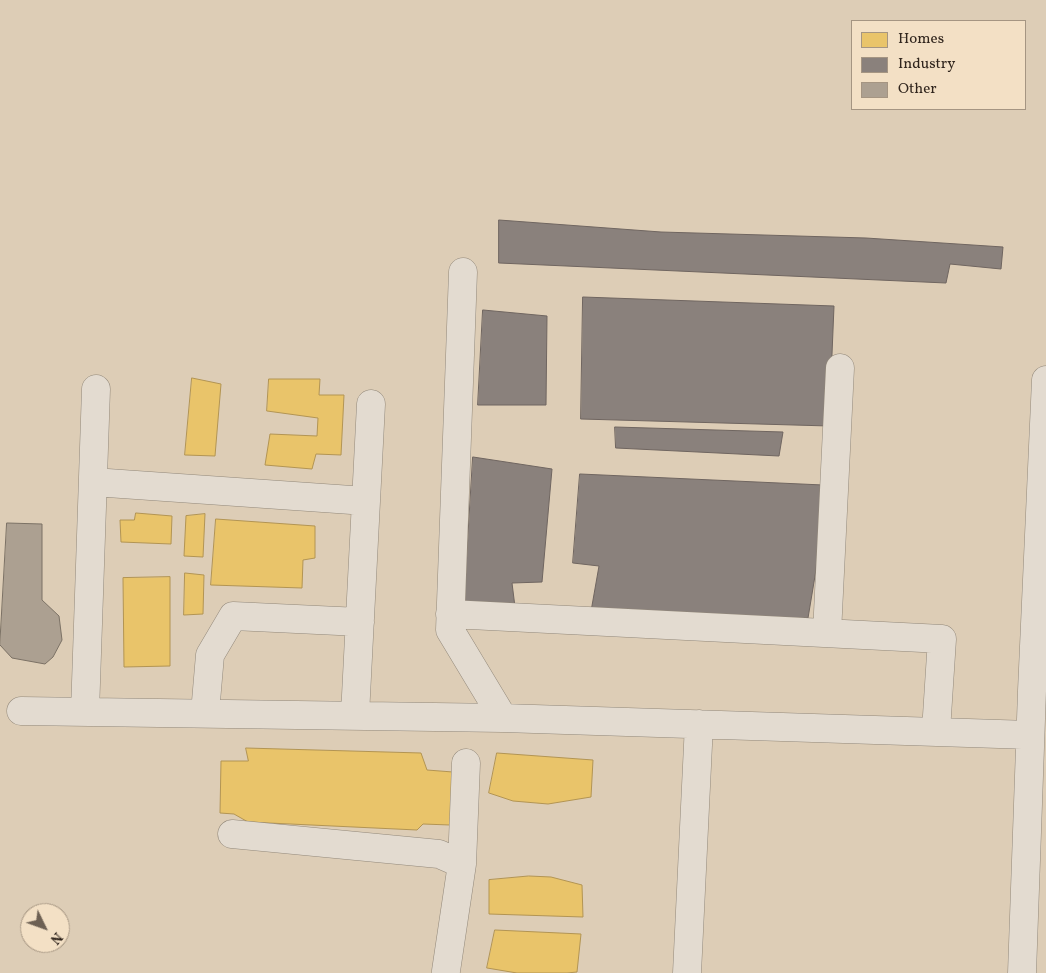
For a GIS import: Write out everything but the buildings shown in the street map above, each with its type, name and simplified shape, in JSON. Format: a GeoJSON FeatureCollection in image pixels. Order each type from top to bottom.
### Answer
{"type":"FeatureCollection","features":[{"type":"Feature","properties":{"kind":"street"},"geometry":{"type":"LineString","coordinates":[[463,272],[450,630],[503,718]]}},
{"type":"Feature","properties":{"kind":"street"},"geometry":{"type":"LineString","coordinates":[[827,633],[840,368]]}},
{"type":"Feature","properties":{"kind":"street"},"geometry":{"type":"LineString","coordinates":[[1022,973],[1037,793],[1030,735],[1046,380]]}},
{"type":"Feature","properties":{"kind":"street"},"geometry":{"type":"LineString","coordinates":[[85,712],[96,389]]}},
{"type":"Feature","properties":{"kind":"street"},"geometry":{"type":"LineString","coordinates":[[355,715],[371,404]]}},
{"type":"Feature","properties":{"kind":"street"},"geometry":{"type":"LineString","coordinates":[[93,482],[366,501]]}},
{"type":"Feature","properties":{"kind":"street"},"geometry":{"type":"LineString","coordinates":[[450,614],[942,639],[936,731]]}},
{"type":"Feature","properties":{"kind":"street"},"geometry":{"type":"LineString","coordinates":[[205,713],[210,655],[233,616],[360,622]]}},
{"type":"Feature","properties":{"kind":"street"},"geometry":{"type":"LineString","coordinates":[[21,711],[503,718],[1030,735]]}},
{"type":"Feature","properties":{"kind":"street"},"geometry":{"type":"LineString","coordinates":[[687,973],[698,724]]}},
{"type":"Feature","properties":{"kind":"street"},"geometry":{"type":"LineString","coordinates":[[452,972],[462,864],[466,763]]}},
{"type":"Feature","properties":{"kind":"street"},"geometry":{"type":"LineString","coordinates":[[232,834],[439,854],[462,864]]}}]}
